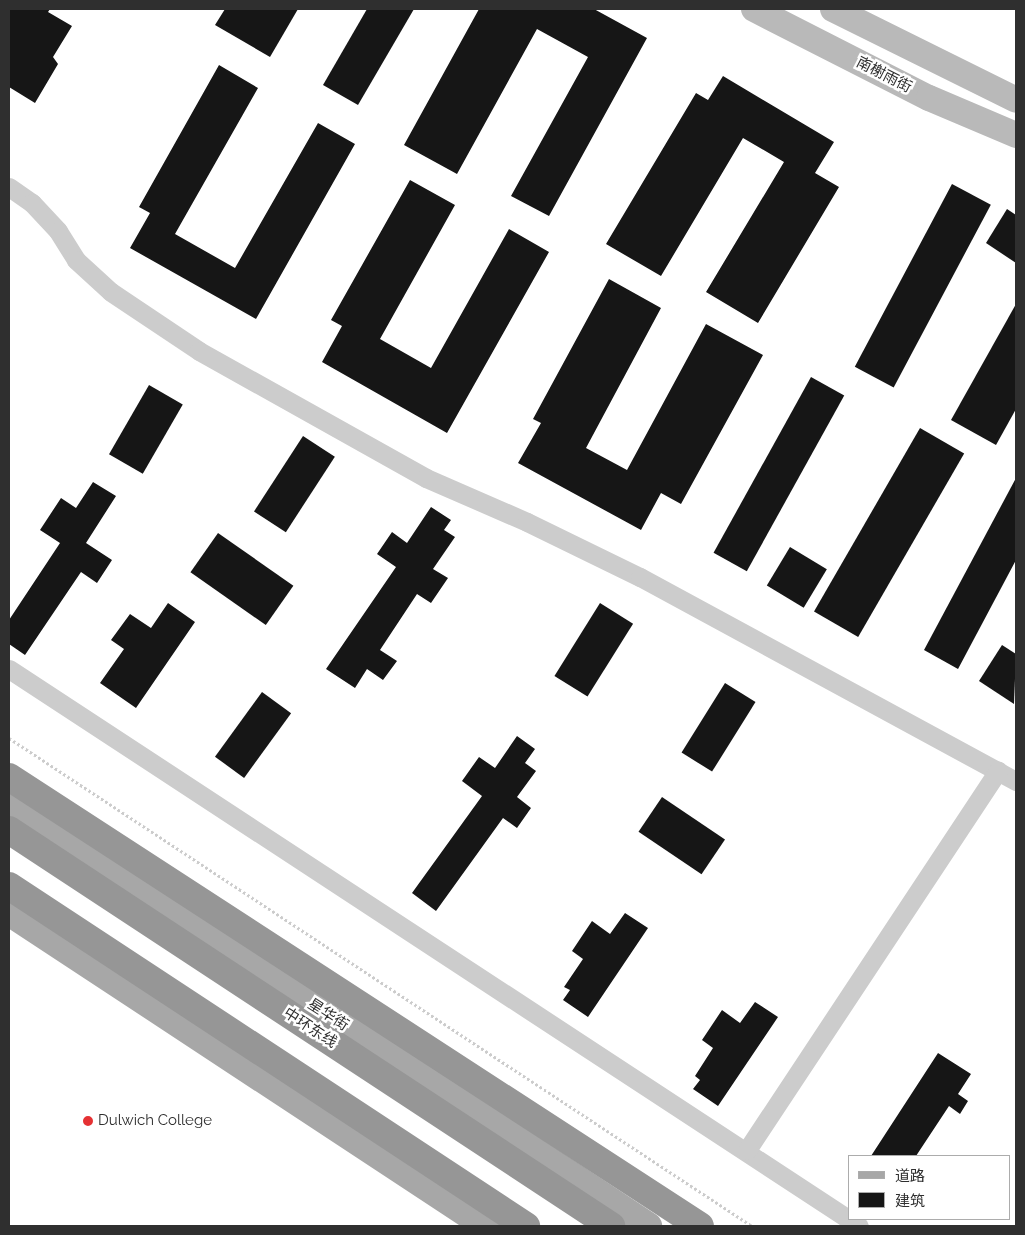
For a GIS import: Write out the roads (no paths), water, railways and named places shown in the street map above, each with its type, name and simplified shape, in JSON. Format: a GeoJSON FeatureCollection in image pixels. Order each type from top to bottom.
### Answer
{"type":"FeatureCollection","features":[{"type":"Feature","properties":{"kind":"highway"},"geometry":{"type":"LineString","coordinates":[[9,777],[700,1226]]}},
{"type":"Feature","properties":{"kind":"highway","name":"中环东线"},"geometry":{"type":"LineString","coordinates":[[9,830],[611,1226]]}},
{"type":"Feature","properties":{"kind":"highway"},"geometry":{"type":"LineString","coordinates":[[9,886],[526,1226]]}},
{"type":"Feature","properties":{"kind":"main road","name":"南榭雨街"},"geometry":{"type":"LineString","coordinates":[[754,9],[929,98],[1016,135]]}},
{"type":"Feature","properties":{"kind":"main road"},"geometry":{"type":"LineString","coordinates":[[833,9],[1016,100]]}},
{"type":"Feature","properties":{"kind":"main road","name":"星华街"},"geometry":{"type":"LineString","coordinates":[[9,804],[648,1226]]}},
{"type":"Feature","properties":{"kind":"main road"},"geometry":{"type":"LineString","coordinates":[[9,912],[486,1226]]}},
{"type":"Feature","properties":{"kind":"street"},"geometry":{"type":"LineString","coordinates":[[9,187],[32,203],[58,231],[76,260],[111,292],[216,361],[426,478],[527,522],[640,577],[1016,781]]}},
{"type":"Feature","properties":{"kind":"street"},"geometry":{"type":"LineString","coordinates":[[9,669],[748,1150],[848,1218]]}},
{"type":"Feature","properties":{"kind":"street"},"geometry":{"type":"LineString","coordinates":[[748,1150],[998,771]]}},
{"type":"Feature","properties":{"kind":"place","name":"Dulwich College"},"geometry":{"type":"Point","coordinates":[88,1121]}}]}
